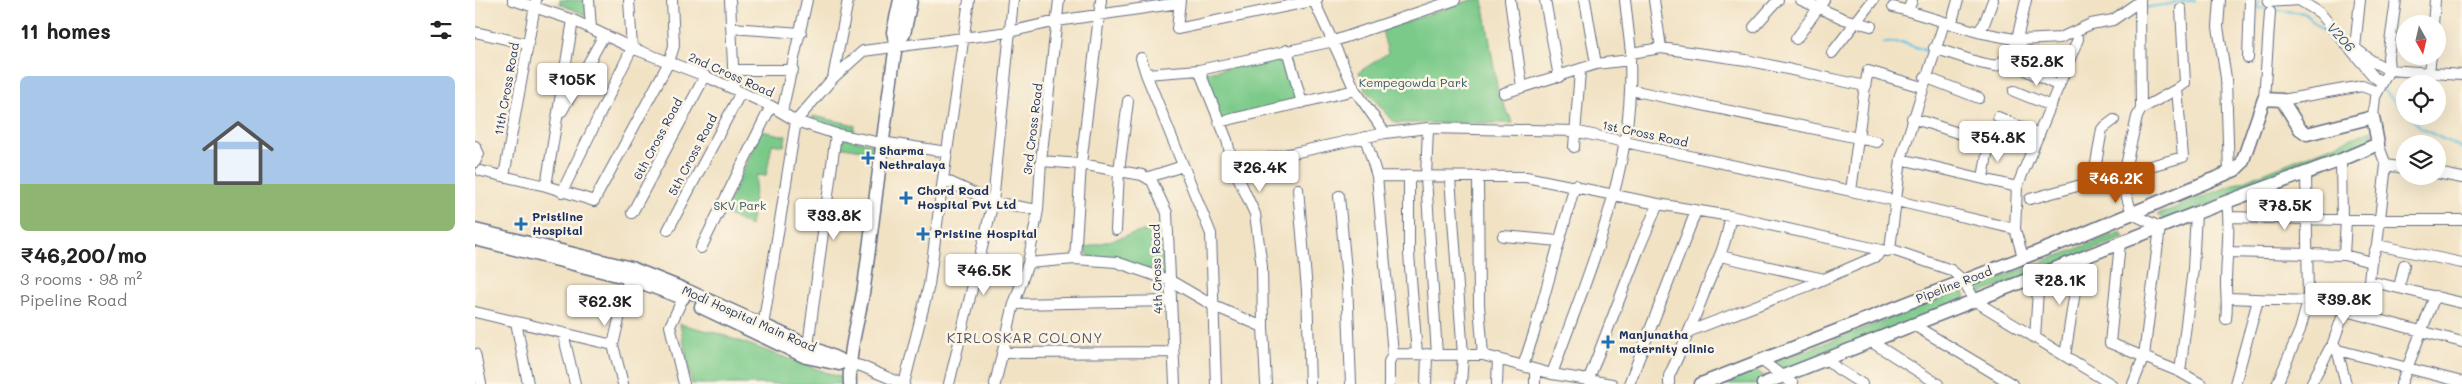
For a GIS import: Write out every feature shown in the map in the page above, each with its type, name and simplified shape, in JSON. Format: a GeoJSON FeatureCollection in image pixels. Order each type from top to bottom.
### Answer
{"type":"FeatureCollection","features":[{"type":"Feature","properties":{"kind":"main road"},"geometry":{"type":"LineString","coordinates":[[850,384],[849,364],[864,290],[881,142],[896,45],[893,32],[900,0]]}},
{"type":"Feature","properties":{"kind":"main road"},"geometry":{"type":"LineString","coordinates":[[896,45],[905,34],[911,0]]}},
{"type":"Feature","properties":{"kind":"main road"},"geometry":{"type":"LineString","coordinates":[[2265,99],[2282,100],[2300,129],[2307,134],[2373,117],[2378,144]]}},
{"type":"Feature","properties":{"kind":"main road","name":"Pipeline Road"},"geometry":{"type":"LineString","coordinates":[[1701,384],[1964,281],[2229,173],[2242,163],[2265,99]]}},
{"type":"Feature","properties":{"kind":"main road","name":"Pipeline Road"},"geometry":{"type":"LineString","coordinates":[[1763,384],[1788,380],[1826,359],[1870,341],[2196,213],[2341,160],[2378,144]]}},
{"type":"Feature","properties":{"kind":"main road","name":"Modi Hospital Main Road"},"geometry":{"type":"LineString","coordinates":[[475,230],[686,290],[849,364]]}},
{"type":"Feature","properties":{"kind":"main road","name":"Modi Hospital Main Road"},"geometry":{"type":"LineString","coordinates":[[475,239],[629,273],[806,357],[831,363],[849,364]]}},
{"type":"Feature","properties":{"kind":"street","name":"2nd Cross Road"},"geometry":{"type":"LineString","coordinates":[[513,0],[536,3],[633,48],[737,90],[771,106],[796,121],[835,134],[947,152]]}},
{"type":"Feature","properties":{"kind":"street"},"geometry":{"type":"LineString","coordinates":[[589,0],[591,29]]}},
{"type":"Feature","properties":{"kind":"street"},"geometry":{"type":"LineString","coordinates":[[562,192],[633,48],[629,0]]}},
{"type":"Feature","properties":{"kind":"street"},"geometry":{"type":"LineString","coordinates":[[481,171],[546,186],[594,201],[669,62],[673,46],[672,0]]}},
{"type":"Feature","properties":{"kind":"street"},"geometry":{"type":"LineString","coordinates":[[730,0],[733,70],[737,90]]}},
{"type":"Feature","properties":{"kind":"street"},"geometry":{"type":"LineString","coordinates":[[782,112],[793,70],[807,0]]}},
{"type":"Feature","properties":{"kind":"street"},"geometry":{"type":"LineString","coordinates":[[833,78],[848,0]]}},
{"type":"Feature","properties":{"kind":"street"},"geometry":{"type":"LineString","coordinates":[[903,384],[929,285],[969,0]]}},
{"type":"Feature","properties":{"kind":"street"},"geometry":{"type":"LineString","coordinates":[[949,384],[993,202],[1013,0]]}},
{"type":"Feature","properties":{"kind":"street","name":"3rd Cross Road"},"geometry":{"type":"LineString","coordinates":[[995,384],[1014,304],[1027,263],[1038,210],[1041,161],[1059,0]]}},
{"type":"Feature","properties":{"kind":"street"},"geometry":{"type":"LineString","coordinates":[[1075,259],[1081,164],[1101,0]]}},
{"type":"Feature","properties":{"kind":"street"},"geometry":{"type":"LineString","coordinates":[[763,326],[796,121],[833,78],[863,51],[964,36],[1009,32],[1099,16],[1142,4],[1179,2],[1177,29],[1315,0],[1355,90],[1385,133]]}},
{"type":"Feature","properties":{"kind":"street"},"geometry":{"type":"LineString","coordinates":[[1146,74],[1199,70],[1334,41],[1455,0]]}},
{"type":"Feature","properties":{"kind":"street"},"geometry":{"type":"LineString","coordinates":[[1510,0],[1522,87]]}},
{"type":"Feature","properties":{"kind":"street"},"geometry":{"type":"LineString","coordinates":[[1545,0],[1559,77]]}},
{"type":"Feature","properties":{"kind":"street"},"geometry":{"type":"LineString","coordinates":[[1585,0],[1596,64]]}},
{"type":"Feature","properties":{"kind":"street"},"geometry":{"type":"LineString","coordinates":[[1552,374],[1615,195],[1625,142],[1631,90],[1631,56],[1625,0]]}},
{"type":"Feature","properties":{"kind":"street"},"geometry":{"type":"LineString","coordinates":[[1654,0],[1661,48]]}},
{"type":"Feature","properties":{"kind":"street"},"geometry":{"type":"LineString","coordinates":[[1754,27],[1779,0]]}},
{"type":"Feature","properties":{"kind":"street"},"geometry":{"type":"LineString","coordinates":[[1801,0],[1821,4],[1857,22],[1871,26]]}},
{"type":"Feature","properties":{"kind":"street"},"geometry":{"type":"LineString","coordinates":[[1832,53],[1873,0]]}},
{"type":"Feature","properties":{"kind":"street"},"geometry":{"type":"LineString","coordinates":[[1908,11],[1912,0]]}},
{"type":"Feature","properties":{"kind":"street"},"geometry":{"type":"LineString","coordinates":[[1690,331],[1824,279],[1877,256],[1885,250],[1897,201],[1901,159],[1912,118],[1934,48],[1958,0]]}},
{"type":"Feature","properties":{"kind":"street"},"geometry":{"type":"LineString","coordinates":[[1978,32],[1985,24],[1993,0]]}},
{"type":"Feature","properties":{"kind":"street"},"geometry":{"type":"LineString","coordinates":[[1934,48],[1996,66],[2002,62],[2018,42],[2026,0]]}},
{"type":"Feature","properties":{"kind":"street"},"geometry":{"type":"LineString","coordinates":[[2220,0],[2218,27],[2226,78],[2229,173]]}},
{"type":"Feature","properties":{"kind":"street"},"geometry":{"type":"LineString","coordinates":[[2248,58],[2250,0]]}},
{"type":"Feature","properties":{"kind":"street"},"geometry":{"type":"LineString","coordinates":[[2265,99],[2269,7],[2299,0],[2320,13],[2374,77],[2379,87]]}},
{"type":"Feature","properties":{"kind":"street"},"geometry":{"type":"LineString","coordinates":[[2359,0],[2355,48],[2372,61],[2389,70],[2462,75]]}},
{"type":"Feature","properties":{"kind":"street"},"geometry":{"type":"LineString","coordinates":[[2373,117],[2374,102],[2379,87],[2389,70],[2388,57],[2397,0]]}},
{"type":"Feature","properties":{"kind":"street"},"geometry":{"type":"LineString","coordinates":[[2434,15],[2435,0]]}},
{"type":"Feature","properties":{"kind":"street","name":"11th Cross Road"},"geometry":{"type":"LineString","coordinates":[[504,176],[536,3]]}},
{"type":"Feature","properties":{"kind":"street"},"geometry":{"type":"LineString","coordinates":[[1796,39],[1821,4]]}},
{"type":"Feature","properties":{"kind":"street"},"geometry":{"type":"LineString","coordinates":[[2018,42],[2060,38],[2091,24],[2113,20],[2140,5],[2141,109],[2137,117],[2124,174],[2124,187],[2131,214],[2160,227],[2145,356],[2133,384]]}},
{"type":"Feature","properties":{"kind":"street"},"geometry":{"type":"LineString","coordinates":[[1893,7],[1947,24],[2018,42],[2066,68]]}},
{"type":"Feature","properties":{"kind":"street"},"geometry":{"type":"LineString","coordinates":[[2141,109],[2185,83],[2181,9]]}},
{"type":"Feature","properties":{"kind":"street"},"geometry":{"type":"LineString","coordinates":[[546,186],[573,20]]}},
{"type":"Feature","properties":{"kind":"street"},"geometry":{"type":"LineString","coordinates":[[731,28],[801,33]]}},
{"type":"Feature","properties":{"kind":"street"},"geometry":{"type":"LineString","coordinates":[[475,32],[527,44]]}},
{"type":"Feature","properties":{"kind":"street"},"geometry":{"type":"LineString","coordinates":[[558,118],[604,35]]}},
{"type":"Feature","properties":{"kind":"street"},"geometry":{"type":"LineString","coordinates":[[2023,257],[2015,229],[2017,187],[2078,39]]}},
{"type":"Feature","properties":{"kind":"street"},"geometry":{"type":"LineString","coordinates":[[1504,93],[1580,71],[1596,64],[1661,48],[1746,60],[1865,86]]}},
{"type":"Feature","properties":{"kind":"street"},"geometry":{"type":"LineString","coordinates":[[1287,50],[1302,102]]}},
{"type":"Feature","properties":{"kind":"street"},"geometry":{"type":"LineString","coordinates":[[1141,58],[1211,234],[1216,384]]}},
{"type":"Feature","properties":{"kind":"street"},"geometry":{"type":"LineString","coordinates":[[2429,72],[2430,65]]}},
{"type":"Feature","properties":{"kind":"street"},"geometry":{"type":"LineString","coordinates":[[733,70],[793,70]]}},
{"type":"Feature","properties":{"kind":"street"},"geometry":{"type":"LineString","coordinates":[[1199,70],[1227,140],[1233,166],[1255,214],[1260,239],[1266,384]]}},
{"type":"Feature","properties":{"kind":"street"},"geometry":{"type":"LineString","coordinates":[[1574,147],[1580,71]]}},
{"type":"Feature","properties":{"kind":"street"},"geometry":{"type":"LineString","coordinates":[[1851,191],[1868,71],[1924,82],[1979,98]]}},
{"type":"Feature","properties":{"kind":"street"},"geometry":{"type":"LineString","coordinates":[[2027,71],[2059,86]]}},
{"type":"Feature","properties":{"kind":"street","name":"6th Cross Road"},"geometry":{"type":"LineString","coordinates":[[632,213],[705,76]]}},
{"type":"Feature","properties":{"kind":"street"},"geometry":{"type":"LineString","coordinates":[[2282,100],[2361,86],[2379,87]]}},
{"type":"Feature","properties":{"kind":"street"},"geometry":{"type":"LineString","coordinates":[[2029,199],[2183,157],[2177,89]]}},
{"type":"Feature","properties":{"kind":"street","name":"5th Cross Road"},"geometry":{"type":"LineString","coordinates":[[668,230],[737,90]]}},
{"type":"Feature","properties":{"kind":"street"},"geometry":{"type":"LineString","coordinates":[[1219,122],[1355,90]]}},
{"type":"Feature","properties":{"kind":"street"},"geometry":{"type":"LineString","coordinates":[[1631,90],[1877,142]]}},
{"type":"Feature","properties":{"kind":"street"},"geometry":{"type":"LineString","coordinates":[[2013,91],[2051,106]]}},
{"type":"Feature","properties":{"kind":"street"},"geometry":{"type":"LineString","coordinates":[[1116,230],[1119,171],[1129,101]]}},
{"type":"Feature","properties":{"kind":"street"},"geometry":{"type":"LineString","coordinates":[[701,248],[771,106]]}},
{"type":"Feature","properties":{"kind":"street"},"geometry":{"type":"LineString","coordinates":[[1998,117],[2039,135]]}},
{"type":"Feature","properties":{"kind":"street"},"geometry":{"type":"LineString","coordinates":[[1912,118],[1989,143],[1983,178]]}},
{"type":"Feature","properties":{"kind":"street"},"geometry":{"type":"LineString","coordinates":[[2093,181],[2102,129],[2114,120]]}},
{"type":"Feature","properties":{"kind":"street"},"geometry":{"type":"LineString","coordinates":[[1426,384],[1426,177],[1428,128]]}},
{"type":"Feature","properties":{"kind":"street","name":"1st Cross Road"},"geometry":{"type":"LineString","coordinates":[[1233,166],[1385,133],[1428,128],[1543,132],[1574,131],[1897,201],[2015,229]]}},
{"type":"Feature","properties":{"kind":"street"},"geometry":{"type":"LineString","coordinates":[[808,346],[835,134]]}},
{"type":"Feature","properties":{"kind":"street"},"geometry":{"type":"LineString","coordinates":[[1365,137],[1377,176],[1393,354],[1389,362],[1389,384]]}},
{"type":"Feature","properties":{"kind":"street"},"geometry":{"type":"LineString","coordinates":[[2378,144],[2386,164],[2377,245],[2371,262],[2369,281],[2462,303]]}},
{"type":"Feature","properties":{"kind":"street"},"geometry":{"type":"LineString","coordinates":[[475,146],[479,154],[475,162]]}},
{"type":"Feature","properties":{"kind":"street"},"geometry":{"type":"LineString","coordinates":[[1901,159],[2017,187]]}},
{"type":"Feature","properties":{"kind":"street"},"geometry":{"type":"LineString","coordinates":[[2341,160],[2344,220],[2343,256]]}},
{"type":"Feature","properties":{"kind":"street"},"geometry":{"type":"LineString","coordinates":[[1041,161],[1081,164],[1149,177],[1183,166]]}},
{"type":"Feature","properties":{"kind":"street"},"geometry":{"type":"LineString","coordinates":[[2386,164],[2396,166]]}},
{"type":"Feature","properties":{"kind":"street"},"geometry":{"type":"LineString","coordinates":[[2277,384],[2300,330],[2308,301],[2306,173]]}},
{"type":"Feature","properties":{"kind":"street"},"geometry":{"type":"LineString","coordinates":[[2446,174],[2461,177]]}},
{"type":"Feature","properties":{"kind":"street"},"geometry":{"type":"LineString","coordinates":[[1409,175],[1409,254],[1427,354]]}},
{"type":"Feature","properties":{"kind":"street"},"geometry":{"type":"LineString","coordinates":[[1377,176],[1409,175],[1450,178],[1478,176],[1526,177],[1575,185],[1658,204],[1730,216],[1885,250],[1951,270],[1964,281],[1975,301],[2111,384]]}},
{"type":"Feature","properties":{"kind":"street"},"geometry":{"type":"LineString","coordinates":[[1478,176],[1479,305],[1483,355]]}},
{"type":"Feature","properties":{"kind":"street","name":"4th Cross Road"},"geometry":{"type":"LineString","coordinates":[[1149,177],[1153,181],[1167,212],[1172,352],[1175,384]]}},
{"type":"Feature","properties":{"kind":"street"},"geometry":{"type":"LineString","coordinates":[[1450,178],[1463,355],[1461,384]]}},
{"type":"Feature","properties":{"kind":"street"},"geometry":{"type":"LineString","coordinates":[[943,179],[993,202],[1038,210]]}},
{"type":"Feature","properties":{"kind":"street"},"geometry":{"type":"LineString","coordinates":[[1523,366],[1575,185]]}},
{"type":"Feature","properties":{"kind":"street"},"geometry":{"type":"LineString","coordinates":[[1298,189],[1307,290],[1310,384]]}},
{"type":"Feature","properties":{"kind":"street"},"geometry":{"type":"LineString","coordinates":[[1339,196],[1347,281],[1351,384]]}},
{"type":"Feature","properties":{"kind":"street"},"geometry":{"type":"LineString","coordinates":[[2226,319],[2228,298],[2225,285],[2229,252],[2227,202]]}},
{"type":"Feature","properties":{"kind":"street"},"geometry":{"type":"LineString","coordinates":[[1588,381],[1638,250],[1658,204]]}},
{"type":"Feature","properties":{"kind":"street"},"geometry":{"type":"LineString","coordinates":[[1629,384],[1696,211]]}},
{"type":"Feature","properties":{"kind":"street"},"geometry":{"type":"LineString","coordinates":[[2180,372],[2193,269],[2196,213]]}},
{"type":"Feature","properties":{"kind":"street"},"geometry":{"type":"LineString","coordinates":[[1669,384],[1669,376],[1690,331],[1720,256],[1730,226],[1730,216]]}},
{"type":"Feature","properties":{"kind":"street"},"geometry":{"type":"LineString","coordinates":[[2229,217],[2306,220],[2462,220]]}},
{"type":"Feature","properties":{"kind":"street"},"geometry":{"type":"LineString","coordinates":[[1503,236],[1559,241]]}},
{"type":"Feature","properties":{"kind":"street"},"geometry":{"type":"LineString","coordinates":[[2120,243],[2110,343],[2145,356],[2201,384]]}},
{"type":"Feature","properties":{"kind":"street"},"geometry":{"type":"LineString","coordinates":[[2377,245],[2462,263]]}},
{"type":"Feature","properties":{"kind":"street"},"geometry":{"type":"LineString","coordinates":[[2229,252],[2343,256],[2371,262]]}},
{"type":"Feature","properties":{"kind":"street"},"geometry":{"type":"LineString","coordinates":[[1720,256],[1824,279]]}},
{"type":"Feature","properties":{"kind":"street"},"geometry":{"type":"LineString","coordinates":[[1027,263],[1075,259],[1116,262],[1171,282],[1214,306],[1263,327]]}},
{"type":"Feature","properties":{"kind":"street"},"geometry":{"type":"LineString","coordinates":[[2065,356],[2080,259]]}},
{"type":"Feature","properties":{"kind":"street"},"geometry":{"type":"LineString","coordinates":[[2399,288],[2404,265]]}},
{"type":"Feature","properties":{"kind":"street"},"geometry":{"type":"LineString","coordinates":[[623,384],[613,346],[629,273]]}},
{"type":"Feature","properties":{"kind":"street"},"geometry":{"type":"LineString","coordinates":[[2035,338],[2039,274]]}},
{"type":"Feature","properties":{"kind":"street"},"geometry":{"type":"LineString","coordinates":[[2401,384],[2435,296]]}},
{"type":"Feature","properties":{"kind":"street"},"geometry":{"type":"LineString","coordinates":[[683,298],[670,326],[684,384]]}},
{"type":"Feature","properties":{"kind":"street"},"geometry":{"type":"LineString","coordinates":[[2228,298],[2308,301],[2422,333],[2462,342]]}},
{"type":"Feature","properties":{"kind":"street"},"geometry":{"type":"LineString","coordinates":[[2235,384],[2258,300]]}},
{"type":"Feature","properties":{"kind":"street"},"geometry":{"type":"LineString","coordinates":[[1014,304],[1171,301]]}},
{"type":"Feature","properties":{"kind":"street"},"geometry":{"type":"LineString","coordinates":[[475,312],[613,346]]}},
{"type":"Feature","properties":{"kind":"street"},"geometry":{"type":"LineString","coordinates":[[2344,312],[2333,342],[2337,349],[2346,384]]}},
{"type":"Feature","properties":{"kind":"street"},"geometry":{"type":"LineString","coordinates":[[516,322],[528,384]]}},
{"type":"Feature","properties":{"kind":"street"},"geometry":{"type":"LineString","coordinates":[[1913,324],[2012,384]]}},
{"type":"Feature","properties":{"kind":"street"},"geometry":{"type":"LineString","coordinates":[[563,334],[575,384]]}},
{"type":"Feature","properties":{"kind":"street"},"geometry":{"type":"LineString","coordinates":[[1870,341],[1938,384]]}},
{"type":"Feature","properties":{"kind":"street"},"geometry":{"type":"LineString","coordinates":[[2311,384],[2330,348],[2462,382]]}},
{"type":"Feature","properties":{"kind":"street"},"geometry":{"type":"LineString","coordinates":[[1002,353],[1172,352]]}},
{"type":"Feature","properties":{"kind":"street"},"geometry":{"type":"LineString","coordinates":[[475,354],[481,384]]}},
{"type":"Feature","properties":{"kind":"street"},"geometry":{"type":"LineString","coordinates":[[1393,354],[1483,355],[1552,374],[1612,384]]}},
{"type":"Feature","properties":{"kind":"street"},"geometry":{"type":"LineString","coordinates":[[1497,384],[1498,358]]}},
{"type":"Feature","properties":{"kind":"street"},"geometry":{"type":"LineString","coordinates":[[1826,359],[1862,384]]}},
{"type":"Feature","properties":{"kind":"street"},"geometry":{"type":"LineString","coordinates":[[1761,360],[1788,380]]}},
{"type":"Feature","properties":{"kind":"street","name":"Modi Hospital Main Road"},"geometry":{"type":"LineString","coordinates":[[849,364],[861,366],[903,384]]}},
{"type":"Feature","properties":{"kind":"street"},"geometry":{"type":"LineString","coordinates":[[1535,370],[1535,384]]}},
{"type":"Feature","properties":{"kind":"street"},"geometry":{"type":"LineString","coordinates":[[1990,384],[1997,375]]}},
{"type":"Feature","properties":{"kind":"green space"},"geometry":{"type":"Polygon","coordinates":[[[560,0],[585,0],[586,15],[560,4],[560,0]]]}},
{"type":"Feature","properties":{"kind":"green space","name":"Kempegowda Park"},"geometry":{"type":"Polygon","coordinates":[[[1471,0],[1483,0],[1498,93],[1513,123],[1395,123],[1365,89],[1359,72],[1388,53],[1382,30],[1471,0]]]}},
{"type":"Feature","properties":{"kind":"green space"},"geometry":{"type":"Polygon","coordinates":[[[1287,55],[1300,100],[1221,120],[1203,73],[1287,55]]]}},
{"type":"Feature","properties":{"kind":"green space"},"geometry":{"type":"Polygon","coordinates":[[[813,116],[855,125],[853,135],[813,122],[813,116]]]}},
{"type":"Feature","properties":{"kind":"green space"},"geometry":{"type":"Polygon","coordinates":[[[2372,130],[2375,138],[2242,193],[2166,220],[2157,215],[2372,130]]]}},
{"type":"Feature","properties":{"kind":"green space","name":"SKV Park"},"geometry":{"type":"Polygon","coordinates":[[[761,131],[786,136],[784,146],[772,144],[766,176],[757,175],[750,226],[724,213],[761,131]]]}},
{"type":"Feature","properties":{"kind":"green space"},"geometry":{"type":"Polygon","coordinates":[[[837,136],[876,145],[875,152],[837,146],[837,136]]]}},
{"type":"Feature","properties":{"kind":"green space"},"geometry":{"type":"Polygon","coordinates":[[[1165,225],[1167,277],[1089,256],[1084,248],[1165,225]]]}},
{"type":"Feature","properties":{"kind":"green space"},"geometry":{"type":"Polygon","coordinates":[[[2121,232],[2124,238],[1979,294],[1976,287],[2121,232]]]}},
{"type":"Feature","properties":{"kind":"green space"},"geometry":{"type":"Polygon","coordinates":[[[1963,290],[1967,300],[1781,372],[1768,365],[1963,290]]]}},
{"type":"Feature","properties":{"kind":"green space"},"geometry":{"type":"Polygon","coordinates":[[[680,324],[720,334],[845,379],[845,384],[692,384],[680,324]]]}},
{"type":"Feature","properties":{"kind":"green space"},"geometry":{"type":"Polygon","coordinates":[[[1756,370],[1768,379],[1755,384],[1722,384],[1756,370]]]}},
{"type":"Feature","properties":{"kind":"waterway","name":"V206"},"geometry":{"type":"LineString","coordinates":[[2143,8],[2195,0]]}},
{"type":"Feature","properties":{"kind":"waterway","name":"V206"},"geometry":{"type":"LineString","coordinates":[[2258,0],[2258,8],[2305,13],[2364,76],[2378,86]]}},
{"type":"Feature","properties":{"kind":"waterway","name":"V206"},"geometry":{"type":"LineString","coordinates":[[2123,18],[2138,11]]}},
{"type":"Feature","properties":{"kind":"waterway","name":"V206"},"geometry":{"type":"LineString","coordinates":[[1884,43],[1901,42],[1927,51]]}},
{"type":"Feature","properties":{"kind":"waterway","name":"V206"},"geometry":{"type":"LineString","coordinates":[[1985,69],[1995,72],[1996,70]]}},
{"type":"Feature","properties":{"kind":"waterway","name":"V206"},"geometry":{"type":"LineString","coordinates":[[2382,89],[2396,102]]}},
{"type":"Feature","properties":{"kind":"waterway","name":"V206"},"geometry":{"type":"LineString","coordinates":[[2418,125],[2420,128],[2462,148]]}},
{"type":"Feature","properties":{"kind":"place","name":"Sharma Nethralaya"},"geometry":{"type":"Point","coordinates":[868,158]}},
{"type":"Feature","properties":{"kind":"place","name":"Chord Road Hospital Pvt Ltd"},"geometry":{"type":"Point","coordinates":[906,198]}},
{"type":"Feature","properties":{"kind":"place","name":"Pristline Hospital"},"geometry":{"type":"Point","coordinates":[521,224]}},
{"type":"Feature","properties":{"kind":"place","name":"Pristine Hospital"},"geometry":{"type":"Point","coordinates":[923,234]}},
{"type":"Feature","properties":{"kind":"place","name":"Manjunatha maternity clinic"},"geometry":{"type":"Point","coordinates":[1608,342]}},
{"type":"Feature","properties":{"kind":"district","name":"KIRLOSKAR COLONY"},"geometry":{"type":"Point","coordinates":[1025,338]}}]}
